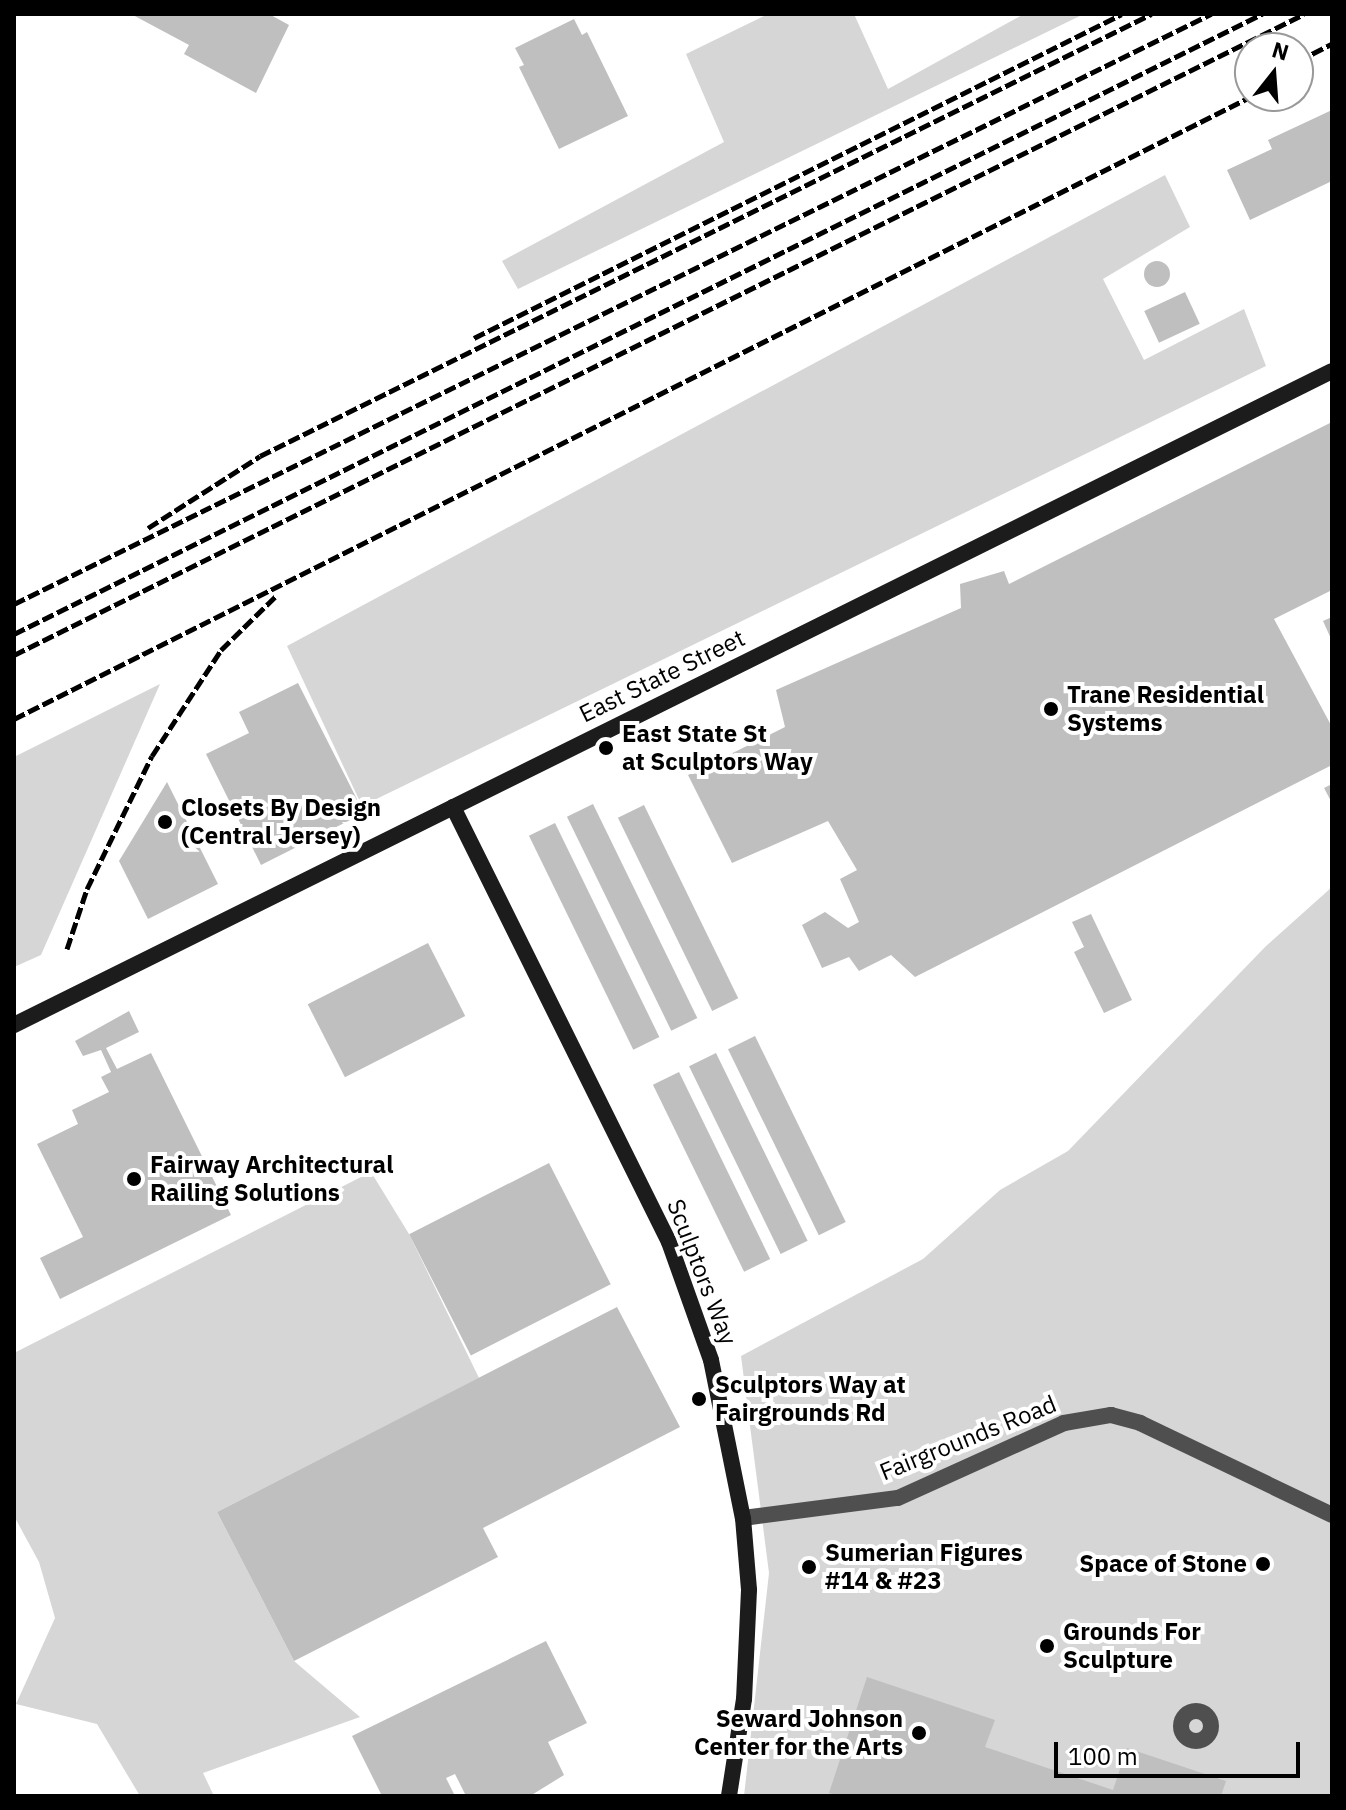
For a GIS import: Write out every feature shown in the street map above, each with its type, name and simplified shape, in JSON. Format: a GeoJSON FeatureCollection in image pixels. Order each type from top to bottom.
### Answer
{"type":"FeatureCollection","features":[{"type":"Feature","properties":{"kind":"street","name":"East State Street"},"geometry":{"type":"LineString","coordinates":[[14,1025],[1332,371]]}},
{"type":"Feature","properties":{"kind":"street","name":"Sculptors Way"},"geometry":{"type":"LineString","coordinates":[[453,807],[669,1242],[711,1360],[743,1518],[748,1653],[729,1796]]}},
{"type":"Feature","properties":{"kind":"street","name":"Fairgrounds Road"},"geometry":{"type":"LineString","coordinates":[[743,1518],[898,1498],[1064,1423],[1111,1415],[1140,1423],[1283,1496],[1332,1515]]}},
{"type":"Feature","properties":{"kind":"shaded area"},"geometry":{"type":"Polygon","coordinates":[[[768,14],[854,14],[888,89],[1024,14],[1084,14],[518,289],[502,261],[724,142],[686,54],[768,14]]]}},
{"type":"Feature","properties":{"kind":"shaded area"},"geometry":{"type":"Polygon","coordinates":[[[1165,175],[1190,227],[1103,279],[1144,360],[1244,309],[1266,366],[362,806],[287,646],[1165,175]]]}},
{"type":"Feature","properties":{"kind":"shaded area"},"geometry":{"type":"Polygon","coordinates":[[[160,684],[41,955],[14,967],[14,757],[160,684]]]}},
{"type":"Feature","properties":{"kind":"shaded area"},"geometry":{"type":"Polygon","coordinates":[[[1332,887],[1332,1796],[744,1796],[769,1573],[741,1356],[923,1259],[1000,1190],[1068,1151],[1266,946],[1332,887]]]}},
{"type":"Feature","properties":{"kind":"shaded area"},"geometry":{"type":"Polygon","coordinates":[[[371,1172],[409,1234],[479,1378],[217,1512],[294,1661],[360,1717],[203,1773],[214,1796],[140,1796],[97,1724],[16,1704],[55,1618],[39,1562],[14,1516],[14,1353],[371,1172]]]}},
{"type":"Feature","properties":{"kind":"building"},"geometry":{"type":"Polygon","coordinates":[[[131,14],[269,14],[289,25],[256,93],[184,54],[189,45],[131,14]]]}},
{"type":"Feature","properties":{"kind":"building"},"geometry":{"type":"Polygon","coordinates":[[[574,19],[582,35],[587,32],[628,116],[559,149],[519,67],[524,65],[515,48],[574,19]]]}},
{"type":"Feature","properties":{"kind":"building"},"geometry":{"type":"Polygon","coordinates":[[[1332,110],[1332,181],[1250,220],[1227,170],[1272,149],[1268,140],[1332,110]]]}},
{"type":"Feature","properties":{"kind":"building"},"geometry":{"type":"Polygon","coordinates":[[[1157,261],[1166,265],[1170,274],[1166,283],[1157,287],[1148,283],[1144,274],[1148,265],[1157,261]]]}},
{"type":"Feature","properties":{"kind":"building"},"geometry":{"type":"Polygon","coordinates":[[[1185,292],[1200,324],[1159,343],[1144,311],[1185,292]]]}},
{"type":"Feature","properties":{"kind":"building","name":"Trane Residential Systems"},"geometry":{"type":"Polygon","coordinates":[[[1332,422],[1332,590],[1274,619],[1332,727],[1332,765],[915,977],[891,955],[859,971],[849,957],[822,968],[802,925],[825,912],[848,928],[859,922],[840,879],[857,870],[828,821],[732,863],[688,775],[785,727],[776,690],[961,608],[960,584],[1004,571],[1009,584],[1332,422]]]}},
{"type":"Feature","properties":{"kind":"building"},"geometry":{"type":"Polygon","coordinates":[[[1332,617],[1332,641],[1323,621],[1332,617]]]}},
{"type":"Feature","properties":{"kind":"building"},"geometry":{"type":"Polygon","coordinates":[[[298,683],[364,813],[261,865],[206,754],[249,733],[239,712],[298,683]]]}},
{"type":"Feature","properties":{"kind":"building","name":"Closets By Design (Central Jersey)"},"geometry":{"type":"Polygon","coordinates":[[[167,782],[218,884],[148,919],[119,861],[167,782]]]}},
{"type":"Feature","properties":{"kind":"building"},"geometry":{"type":"Polygon","coordinates":[[[1332,784],[1332,803],[1324,788],[1332,784]]]}},
{"type":"Feature","properties":{"kind":"building"},"geometry":{"type":"Polygon","coordinates":[[[593,804],[697,1018],[671,1031],[567,817],[593,804]]]}},
{"type":"Feature","properties":{"kind":"building"},"geometry":{"type":"Polygon","coordinates":[[[644,805],[738,998],[712,1011],[618,818],[644,805]]]}},
{"type":"Feature","properties":{"kind":"building"},"geometry":{"type":"Polygon","coordinates":[[[555,823],[659,1037],[633,1050],[529,836],[555,823]]]}},
{"type":"Feature","properties":{"kind":"building"},"geometry":{"type":"Polygon","coordinates":[[[1091,914],[1132,1000],[1104,1013],[1074,952],[1084,947],[1072,922],[1091,914]]]}},
{"type":"Feature","properties":{"kind":"building"},"geometry":{"type":"Polygon","coordinates":[[[428,943],[465,1016],[345,1077],[308,1004],[428,943]]]}},
{"type":"Feature","properties":{"kind":"building","name":"Fairway Architectural Railing Solutions"},"geometry":{"type":"Polygon","coordinates":[[[129,1011],[139,1032],[106,1048],[117,1069],[151,1053],[231,1215],[60,1299],[40,1258],[83,1237],[37,1144],[78,1124],[72,1110],[109,1092],[101,1077],[111,1072],[101,1050],[83,1056],[75,1041],[129,1011]]]}},
{"type":"Feature","properties":{"kind":"building"},"geometry":{"type":"Polygon","coordinates":[[[755,1036],[846,1222],[819,1235],[728,1049],[755,1036]]]}},
{"type":"Feature","properties":{"kind":"building"},"geometry":{"type":"Polygon","coordinates":[[[716,1053],[808,1241],[781,1254],[689,1066],[716,1053]]]}},
{"type":"Feature","properties":{"kind":"building"},"geometry":{"type":"Polygon","coordinates":[[[679,1072],[770,1259],[744,1272],[653,1085],[679,1072]]]}},
{"type":"Feature","properties":{"kind":"building"},"geometry":{"type":"Polygon","coordinates":[[[549,1163],[611,1284],[471,1355],[409,1234],[549,1163]]]}},
{"type":"Feature","properties":{"kind":"building"},"geometry":{"type":"Polygon","coordinates":[[[617,1307],[680,1427],[483,1528],[498,1557],[294,1661],[217,1512],[617,1307]]]}},
{"type":"Feature","properties":{"kind":"building"},"geometry":{"type":"Polygon","coordinates":[[[546,1641],[587,1723],[548,1742],[564,1775],[530,1796],[466,1796],[455,1774],[446,1778],[455,1796],[382,1796],[352,1736],[546,1641]]]}},
{"type":"Feature","properties":{"kind":"building","name":"Seward Johnson Center for the Arts"},"geometry":{"type":"Polygon","coordinates":[[[867,1677],[995,1720],[985,1747],[1113,1790],[1127,1748],[1226,1781],[1221,1796],[838,1796],[829,1793],[867,1677]]]}},
{"type":"Feature","properties":{"kind":"railway"},"geometry":{"type":"LineString","coordinates":[[474,338],[1122,14]]}},
{"type":"Feature","properties":{"kind":"railway"},"geometry":{"type":"LineString","coordinates":[[148,528],[260,456],[1151,14]]}},
{"type":"Feature","properties":{"kind":"railway"},"geometry":{"type":"LineString","coordinates":[[14,604],[1211,14]]}},
{"type":"Feature","properties":{"kind":"railway"},"geometry":{"type":"LineString","coordinates":[[14,634],[1262,14]]}},
{"type":"Feature","properties":{"kind":"railway"},"geometry":{"type":"LineString","coordinates":[[14,655],[1304,14]]}},
{"type":"Feature","properties":{"kind":"railway"},"geometry":{"type":"LineString","coordinates":[[1314,53],[1332,44]]}},
{"type":"Feature","properties":{"kind":"railway"},"geometry":{"type":"LineString","coordinates":[[14,719],[1234,105]]}},
{"type":"Feature","properties":{"kind":"railway"},"geometry":{"type":"LineString","coordinates":[[67,949],[87,889],[152,756],[221,650],[276,596]]}},
{"type":"Feature","properties":{"kind":"place","name":"Trane Residential Systems"},"geometry":{"type":"Point","coordinates":[1051,709]}},
{"type":"Feature","properties":{"kind":"place","name":"East State St at Sculptors Way"},"geometry":{"type":"Point","coordinates":[606,748]}},
{"type":"Feature","properties":{"kind":"place","name":"Closets By Design (Central Jersey)"},"geometry":{"type":"Point","coordinates":[165,822]}},
{"type":"Feature","properties":{"kind":"place","name":"Fairway Architectural Railing Solutions"},"geometry":{"type":"Point","coordinates":[134,1179]}},
{"type":"Feature","properties":{"kind":"place","name":"Sculptors Way at Fairgrounds Rd"},"geometry":{"type":"Point","coordinates":[699,1399]}},
{"type":"Feature","properties":{"kind":"place","name":"Space of Stone"},"geometry":{"type":"Point","coordinates":[1263,1564]}},
{"type":"Feature","properties":{"kind":"place","name":"Sumerian Figures #14 & #23"},"geometry":{"type":"Point","coordinates":[809,1567]}},
{"type":"Feature","properties":{"kind":"place","name":"Grounds For Sculpture"},"geometry":{"type":"Point","coordinates":[1047,1646]}},
{"type":"Feature","properties":{"kind":"place","name":"Seward Johnson Center for the Arts"},"geometry":{"type":"Point","coordinates":[919,1733]}}]}
